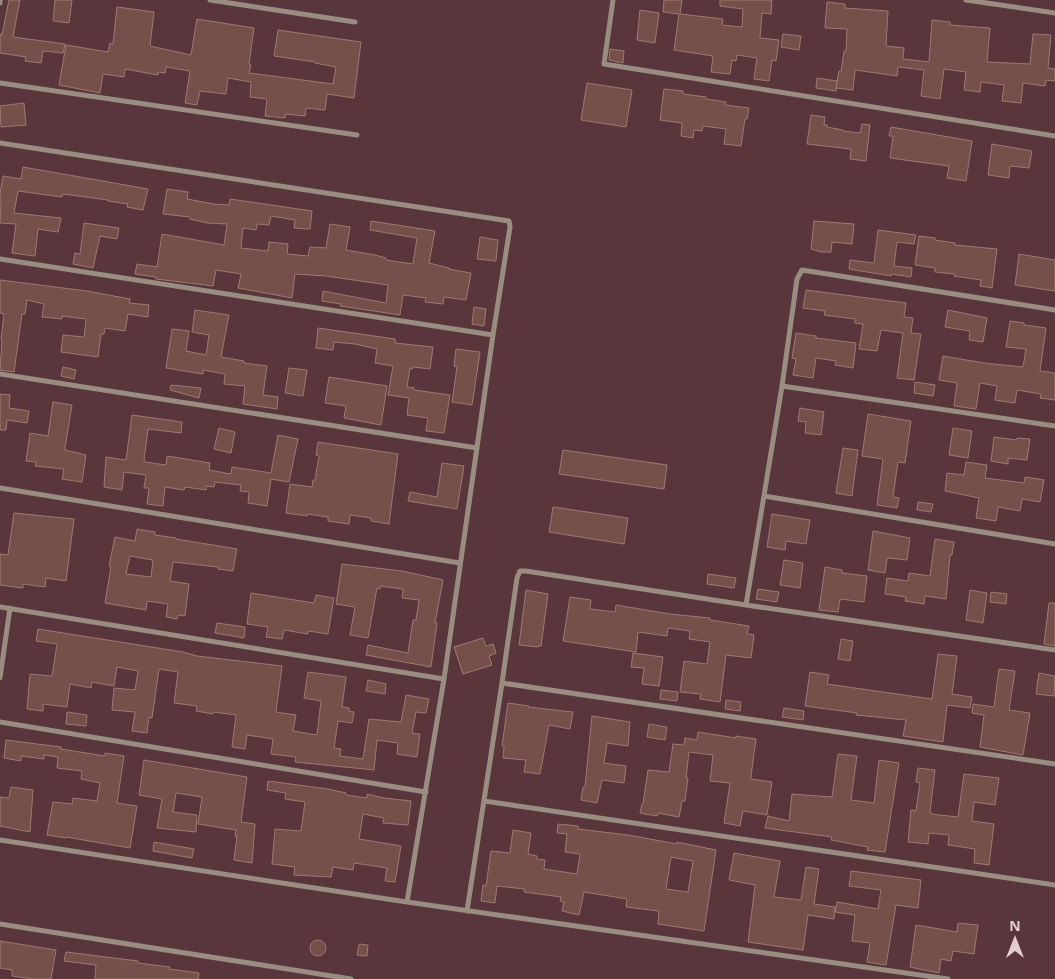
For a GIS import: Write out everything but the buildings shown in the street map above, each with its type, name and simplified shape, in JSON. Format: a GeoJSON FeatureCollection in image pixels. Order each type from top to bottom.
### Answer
{"type":"FeatureCollection","features":[{"type":"Feature","properties":{"kind":"street"},"geometry":{"type":"LineString","coordinates":[[210,0],[355,22]]}},
{"type":"Feature","properties":{"kind":"street"},"geometry":{"type":"LineString","coordinates":[[613,0],[604,64],[1055,136]]}},
{"type":"Feature","properties":{"kind":"street"},"geometry":{"type":"LineString","coordinates":[[966,0],[1055,13]]}},
{"type":"Feature","properties":{"kind":"street"},"geometry":{"type":"LineString","coordinates":[[0,83],[357,135]]}},
{"type":"Feature","properties":{"kind":"street"},"geometry":{"type":"LineString","coordinates":[[0,143],[509,221],[510,227],[444,679],[407,902]]}},
{"type":"Feature","properties":{"kind":"street"},"geometry":{"type":"LineString","coordinates":[[0,258],[493,334]]}},
{"type":"Feature","properties":{"kind":"street"},"geometry":{"type":"LineString","coordinates":[[746,605],[782,386],[797,279],[802,270],[1055,310]]}},
{"type":"Feature","properties":{"kind":"street"},"geometry":{"type":"LineString","coordinates":[[0,374],[477,448]]}},
{"type":"Feature","properties":{"kind":"street"},"geometry":{"type":"LineString","coordinates":[[782,386],[1055,426]]}},
{"type":"Feature","properties":{"kind":"street"},"geometry":{"type":"LineString","coordinates":[[0,488],[460,563]]}},
{"type":"Feature","properties":{"kind":"street"},"geometry":{"type":"LineString","coordinates":[[764,496],[1055,544]]}},
{"type":"Feature","properties":{"kind":"street"},"geometry":{"type":"LineString","coordinates":[[467,910],[517,578],[520,572],[526,570],[746,605],[1055,650]]}},
{"type":"Feature","properties":{"kind":"street"},"geometry":{"type":"LineString","coordinates":[[0,607],[444,679]]}},
{"type":"Feature","properties":{"kind":"street"},"geometry":{"type":"LineString","coordinates":[[0,678],[10,608]]}},
{"type":"Feature","properties":{"kind":"street"},"geometry":{"type":"LineString","coordinates":[[502,683],[1055,764]]}},
{"type":"Feature","properties":{"kind":"street"},"geometry":{"type":"LineString","coordinates":[[0,722],[426,792]]}},
{"type":"Feature","properties":{"kind":"street"},"geometry":{"type":"LineString","coordinates":[[484,801],[1055,884]]}},
{"type":"Feature","properties":{"kind":"street"},"geometry":{"type":"LineString","coordinates":[[0,840],[407,902],[948,979]]}},
{"type":"Feature","properties":{"kind":"street"},"geometry":{"type":"LineString","coordinates":[[0,924],[351,979]]}}]}
